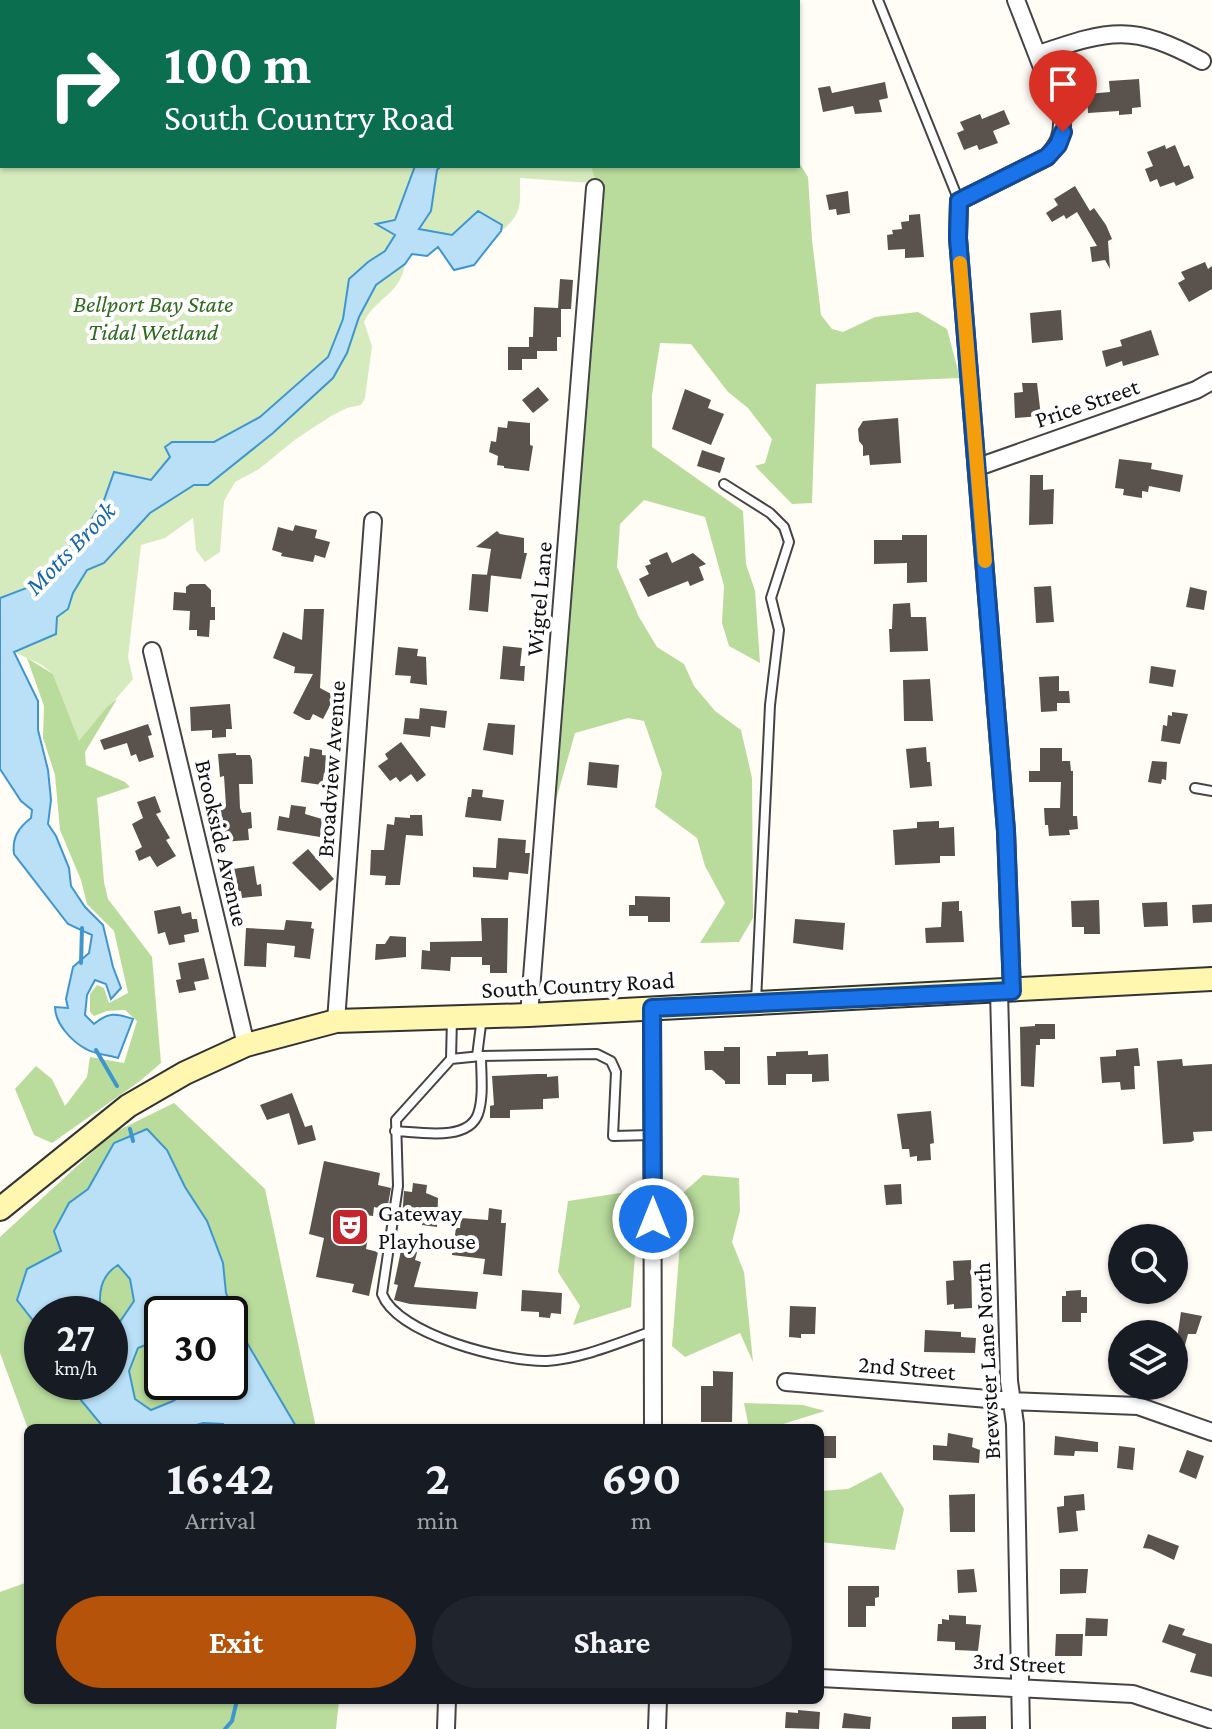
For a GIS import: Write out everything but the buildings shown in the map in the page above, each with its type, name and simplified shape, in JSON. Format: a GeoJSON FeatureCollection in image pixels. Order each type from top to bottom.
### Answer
{"type":"FeatureCollection","features":[{"type":"Feature","properties":{"kind":"main road","name":"South Country Road"},"geometry":{"type":"LineString","coordinates":[[0,1209],[128,1106],[185,1073],[246,1045],[336,1021],[529,1015],[1212,979]]}},
{"type":"Feature","properties":{"kind":"street"},"geometry":{"type":"LineString","coordinates":[[959,201],[1047,157],[1058,145],[1063,132],[1062,119],[1039,54],[1016,0]]}},
{"type":"Feature","properties":{"kind":"street"},"geometry":{"type":"LineString","coordinates":[[1039,54],[1076,41],[1122,32],[1161,41],[1202,61]]}},
{"type":"Feature","properties":{"kind":"street","name":"Wigtel Lane"},"geometry":{"type":"LineString","coordinates":[[529,1015],[595,188]]}},
{"type":"Feature","properties":{"kind":"street","name":"Brewster Lane North"},"geometry":{"type":"LineString","coordinates":[[959,201],[958,238],[1006,831],[1005,991],[1021,1729]]}},
{"type":"Feature","properties":{"kind":"street","name":"Price Street"},"geometry":{"type":"LineString","coordinates":[[978,467],[1196,390],[1212,381]]}},
{"type":"Feature","properties":{"kind":"street","name":"Broadview Avenue"},"geometry":{"type":"LineString","coordinates":[[336,1021],[373,521]]}},
{"type":"Feature","properties":{"kind":"street","name":"Brookside Avenue"},"geometry":{"type":"LineString","coordinates":[[152,651],[246,1045]]}},
{"type":"Feature","properties":{"kind":"street"},"geometry":{"type":"LineString","coordinates":[[652,1008],[653,1424]]}},
{"type":"Feature","properties":{"kind":"street","name":"2nd Street"},"geometry":{"type":"LineString","coordinates":[[786,1382],[1012,1401],[1138,1406],[1212,1432]]}},
{"type":"Feature","properties":{"kind":"street","name":"3rd Street"},"geometry":{"type":"LineString","coordinates":[[824,1678],[1133,1694],[1212,1720]]}},
{"type":"Feature","properties":{"kind":"street"},"geometry":{"type":"LineString","coordinates":[[446,1729],[447,1704]]}},
{"type":"Feature","properties":{"kind":"street"},"geometry":{"type":"LineString","coordinates":[[657,1729],[658,1704]]}},
{"type":"Feature","properties":{"kind":"lane"},"geometry":{"type":"LineString","coordinates":[[878,0],[959,201]]}},
{"type":"Feature","properties":{"kind":"lane"},"geometry":{"type":"LineString","coordinates":[[724,484],[770,513],[784,527],[789,542],[771,598],[779,630],[770,705],[756,1001]]}},
{"type":"Feature","properties":{"kind":"lane"},"geometry":{"type":"LineString","coordinates":[[1195,788],[1212,791]]}},
{"type":"Feature","properties":{"kind":"lane"},"geometry":{"type":"LineString","coordinates":[[395,1131],[449,1132],[463,1130],[474,1123],[479,1111],[482,1016]]}},
{"type":"Feature","properties":{"kind":"lane"},"geometry":{"type":"LineString","coordinates":[[452,1017],[451,1059],[396,1120],[398,1186],[382,1294],[385,1303],[418,1328],[511,1358],[548,1361],[585,1353],[653,1331]]}},
{"type":"Feature","properties":{"kind":"lane"},"geometry":{"type":"LineString","coordinates":[[451,1059],[597,1054],[611,1061],[616,1072],[613,1136],[653,1135]]}},
{"type":"Feature","properties":{"kind":"green space"},"geometry":{"type":"Polygon","coordinates":[[[800,164],[808,177],[821,315],[832,329],[843,332],[875,317],[918,312],[947,329],[960,378],[816,384],[812,503],[792,504],[755,466],[765,463],[772,439],[748,408],[728,392],[691,344],[660,343],[652,395],[652,447],[743,511],[746,564],[755,591],[760,663],[729,646],[722,623],[724,586],[705,517],[644,500],[620,524],[617,567],[639,617],[657,647],[684,664],[694,686],[715,711],[741,730],[752,778],[753,918],[739,942],[700,943],[725,903],[705,866],[697,838],[655,807],[662,773],[644,721],[628,718],[575,733],[554,807],[601,197],[592,168],[800,168],[800,164]]]}},
{"type":"Feature","properties":{"kind":"green space","name":"Bellport Bay State Tidal Wetland"},"geometry":{"type":"Polygon","coordinates":[[[0,168],[429,168],[400,254],[363,280],[340,356],[264,420],[79,553],[0,634],[0,168]]]}},
{"type":"Feature","properties":{"kind":"green space"},"geometry":{"type":"Polygon","coordinates":[[[606,168],[605,184],[520,178],[517,214],[501,231],[502,225],[452,235],[418,229],[431,211],[437,170],[606,168]]]}},
{"type":"Feature","properties":{"kind":"green space"},"geometry":{"type":"Polygon","coordinates":[[[405,264],[398,283],[364,322],[372,346],[365,398],[361,405],[331,416],[259,469],[235,482],[224,501],[220,552],[205,562],[196,550],[193,518],[165,538],[141,545],[128,657],[133,679],[79,742],[53,674],[42,665],[14,652],[32,644],[68,609],[73,593],[87,570],[104,563],[150,513],[194,485],[208,485],[273,433],[333,378],[376,285],[405,264]]]}},
{"type":"Feature","properties":{"kind":"green space"},"geometry":{"type":"Polygon","coordinates":[[[27,658],[53,674],[79,741],[117,699],[85,752],[86,765],[130,787],[97,798],[104,882],[108,899],[152,957],[161,1063],[52,1143],[34,1135],[15,1089],[36,1066],[52,1079],[65,1106],[87,1077],[90,1057],[124,1063],[137,1021],[125,1010],[107,1011],[94,1016],[90,1012],[90,994],[97,985],[104,988],[109,1003],[128,993],[114,931],[87,904],[81,880],[60,830],[55,775],[43,738],[44,706],[27,658]]]}},
{"type":"Feature","properties":{"kind":"green space"},"geometry":{"type":"Polygon","coordinates":[[[174,1103],[265,1189],[315,1424],[295,1424],[248,1345],[248,1296],[227,1296],[223,1263],[167,1150],[114,1143],[88,1189],[69,1203],[61,1251],[27,1269],[17,1299],[24,1309],[24,1400],[81,1400],[101,1424],[26,1424],[0,1353],[0,1237],[113,1133],[174,1103]]]}},
{"type":"Feature","properties":{"kind":"green space"},"geometry":{"type":"Polygon","coordinates":[[[703,1175],[739,1178],[740,1211],[732,1242],[744,1272],[753,1362],[740,1333],[685,1357],[672,1346],[684,1192],[703,1175]]]}},
{"type":"Feature","properties":{"kind":"green space"},"geometry":{"type":"Polygon","coordinates":[[[640,1190],[631,1307],[573,1325],[580,1306],[558,1272],[568,1201],[640,1190]]]}},
{"type":"Feature","properties":{"kind":"green space"},"geometry":{"type":"Polygon","coordinates":[[[118,1264],[130,1279],[134,1301],[128,1310],[128,1296],[100,1296],[104,1280],[118,1264]]]}},
{"type":"Feature","properties":{"kind":"green space"},"geometry":{"type":"Polygon","coordinates":[[[144,1346],[144,1400],[175,1400],[151,1410],[135,1399],[129,1371],[138,1348],[144,1346]]]}},
{"type":"Feature","properties":{"kind":"green space"},"geometry":{"type":"Polygon","coordinates":[[[744,1403],[803,1405],[825,1411],[783,1424],[748,1424],[744,1403]]]}},
{"type":"Feature","properties":{"kind":"green space"},"geometry":{"type":"Polygon","coordinates":[[[881,1472],[904,1509],[895,1550],[824,1542],[824,1491],[848,1489],[881,1472]]]}},
{"type":"Feature","properties":{"kind":"green space"},"geometry":{"type":"Polygon","coordinates":[[[24,1583],[24,1704],[339,1704],[336,1729],[0,1729],[0,1592],[24,1583]]]}},
{"type":"Feature","properties":{"kind":"water"},"geometry":{"type":"Polygon","coordinates":[[[414,168],[439,168],[431,211],[419,229],[452,235],[478,211],[502,225],[501,231],[474,265],[454,270],[438,247],[427,256],[412,254],[405,264],[376,285],[333,378],[273,433],[208,485],[194,485],[150,513],[104,563],[87,570],[73,593],[68,609],[57,617],[56,634],[14,652],[38,701],[38,730],[48,770],[51,800],[48,824],[69,868],[71,886],[85,907],[103,925],[121,988],[111,999],[106,984],[95,980],[87,995],[85,1015],[94,1024],[112,1015],[133,1019],[118,1058],[93,1052],[80,1046],[65,1031],[55,1007],[68,1008],[66,999],[73,967],[89,953],[92,935],[68,924],[14,854],[17,834],[31,818],[32,810],[21,801],[0,769],[0,598],[32,586],[82,534],[104,500],[114,472],[151,480],[170,457],[165,447],[172,442],[214,442],[260,417],[328,357],[343,319],[349,279],[385,251],[395,235],[376,224],[395,220],[414,168]]]}},
{"type":"Feature","properties":{"kind":"water"},"geometry":{"type":"Polygon","coordinates":[[[147,1129],[167,1150],[185,1187],[207,1221],[223,1263],[227,1296],[144,1296],[144,1346],[138,1348],[129,1371],[135,1399],[151,1410],[174,1400],[248,1400],[248,1345],[295,1424],[101,1424],[81,1400],[128,1400],[128,1310],[134,1301],[130,1279],[118,1265],[107,1274],[100,1296],[24,1296],[24,1309],[17,1300],[27,1269],[61,1251],[54,1231],[69,1203],[88,1189],[114,1143],[147,1129]]]}},
{"type":"Feature","properties":{"kind":"waterway","name":"Motts Brook"},"geometry":{"type":"LineString","coordinates":[[81,963],[82,928]]}},
{"type":"Feature","properties":{"kind":"waterway","name":"Motts Brook"},"geometry":{"type":"LineString","coordinates":[[96,1050],[117,1086]]}},
{"type":"Feature","properties":{"kind":"waterway","name":"Motts Brook"},"geometry":{"type":"LineString","coordinates":[[130,1129],[133,1141]]}},
{"type":"Feature","properties":{"kind":"waterway","name":"Motts Brook"},"geometry":{"type":"LineString","coordinates":[[225,1729],[232,1721],[236,1704]]}},
{"type":"Feature","properties":{"kind":"slow traffic"},"geometry":{"type":"LineString","coordinates":[[960,263],[985,561]]}},
{"type":"Feature","properties":{"kind":"place","name":"Gateway Playhouse"},"geometry":{"type":"Point","coordinates":[350,1227]}},
{"type":"Feature","properties":{"kind":"route"},"geometry":{"type":"LineString","coordinates":[[653,1219],[652,1008],[1012,991],[1006,831],[958,238],[959,201],[1047,157],[1058,145],[1063,132]]}}]}
